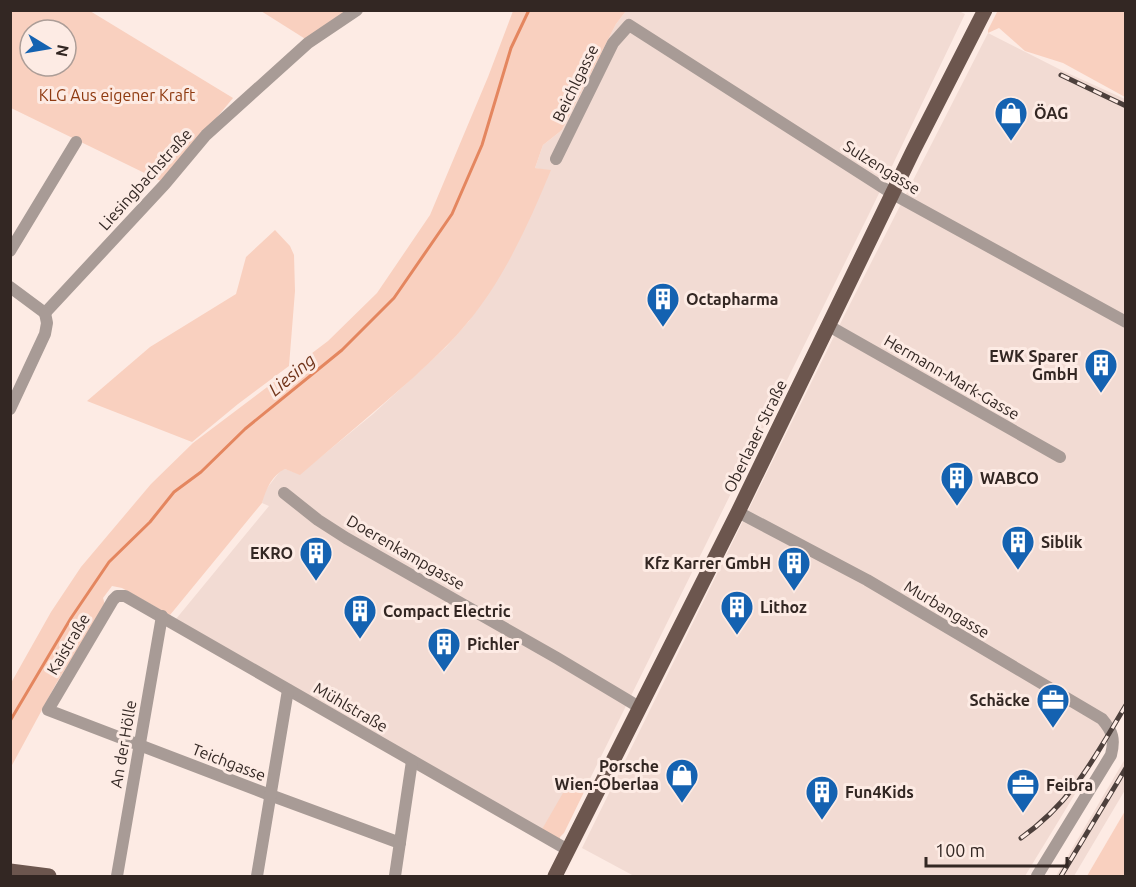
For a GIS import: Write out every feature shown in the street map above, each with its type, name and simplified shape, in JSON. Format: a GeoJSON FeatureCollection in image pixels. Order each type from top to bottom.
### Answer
{"type":"FeatureCollection","features":[{"type":"Feature","properties":{"kind":"main road","name":"Oberlaaer Straße"},"geometry":{"type":"LineString","coordinates":[[555,876],[738,512],[985,10]]}},
{"type":"Feature","properties":{"kind":"main road"},"geometry":{"type":"LineString","coordinates":[[16,873],[49,876]]}},
{"type":"Feature","properties":{"kind":"street","name":"Liesingbachstraße"},"geometry":{"type":"LineString","coordinates":[[45,313],[223,119],[308,44],[357,10]]}},
{"type":"Feature","properties":{"kind":"street","name":"Sulzengasse"},"geometry":{"type":"LineString","coordinates":[[629,25],[893,194],[1125,322]]}},
{"type":"Feature","properties":{"kind":"street","name":"Beichlgasse"},"geometry":{"type":"LineString","coordinates":[[556,159],[613,43],[629,25]]}},
{"type":"Feature","properties":{"kind":"street"},"geometry":{"type":"LineString","coordinates":[[10,251],[76,142]]}},
{"type":"Feature","properties":{"kind":"street"},"geometry":{"type":"LineString","coordinates":[[10,287],[45,313],[46,324],[45,334],[10,409]]}},
{"type":"Feature","properties":{"kind":"street","name":"Hermann-Mark-Gasse"},"geometry":{"type":"LineString","coordinates":[[829,326],[1060,457]]}},
{"type":"Feature","properties":{"kind":"street","name":"Doerenkampgasse"},"geometry":{"type":"LineString","coordinates":[[284,493],[318,520],[346,538],[639,707]]}},
{"type":"Feature","properties":{"kind":"street","name":"Murbangasse"},"geometry":{"type":"LineString","coordinates":[[738,512],[867,580],[1102,719],[1113,736],[1111,755],[1037,876]]}},
{"type":"Feature","properties":{"kind":"street","name":"Mühlstraße"},"geometry":{"type":"LineString","coordinates":[[117,596],[124,596],[162,616],[568,850]]}},
{"type":"Feature","properties":{"kind":"street","name":"Kaistraße"},"geometry":{"type":"LineString","coordinates":[[48,710],[117,596]]}},
{"type":"Feature","properties":{"kind":"street","name":"An der Hölle"},"geometry":{"type":"LineString","coordinates":[[117,876],[162,616]]}},
{"type":"Feature","properties":{"kind":"street"},"geometry":{"type":"LineString","coordinates":[[257,876],[288,690]]}},
{"type":"Feature","properties":{"kind":"street","name":"Teichgasse"},"geometry":{"type":"LineString","coordinates":[[48,710],[400,843]]}},
{"type":"Feature","properties":{"kind":"street"},"geometry":{"type":"LineString","coordinates":[[394,876],[412,761]]}},
{"type":"Feature","properties":{"kind":"shaded area"},"geometry":{"type":"Polygon","coordinates":[[[957,10],[965,14],[870,212],[582,795],[568,786],[542,830],[176,619],[269,506],[262,503],[264,492],[281,470],[285,469],[300,474],[373,414],[446,347],[469,321],[550,171],[535,168],[543,145],[562,130],[616,24],[626,11],[957,10]]]}},
{"type":"Feature","properties":{"kind":"shaded area"},"geometry":{"type":"Polygon","coordinates":[[[988,33],[1125,99],[1125,712],[1025,876],[634,876],[582,848],[845,314],[988,33]]]}},
{"type":"Feature","properties":{"kind":"shaded area"},"geometry":{"type":"Polygon","coordinates":[[[1125,759],[1125,790],[1074,876],[1056,876],[1125,759]]]}},
{"type":"Feature","properties":{"kind":"green space"},"geometry":{"type":"Polygon","coordinates":[[[998,10],[1125,11],[1125,97],[1063,63],[1025,51],[999,28],[988,33],[998,10]]]}},
{"type":"Feature","properties":{"kind":"green space","name":"KLG Aus eigener Kraft"},"geometry":{"type":"Polygon","coordinates":[[[10,11],[90,11],[233,98],[163,182],[11,108],[10,11]]]}},
{"type":"Feature","properties":{"kind":"green space"},"geometry":{"type":"Polygon","coordinates":[[[261,11],[348,11],[307,40],[261,11]]]}},
{"type":"Feature","properties":{"kind":"green space"},"geometry":{"type":"Polygon","coordinates":[[[513,11],[626,11],[616,24],[562,130],[543,145],[535,168],[551,170],[525,230],[493,287],[468,322],[442,350],[386,402],[300,475],[285,469],[276,475],[262,503],[170,615],[122,588],[112,586],[103,598],[105,605],[56,684],[11,767],[11,683],[51,612],[81,567],[151,484],[193,443],[328,341],[377,293],[430,215],[513,11]]]}},
{"type":"Feature","properties":{"kind":"green space"},"geometry":{"type":"Polygon","coordinates":[[[275,230],[290,246],[294,255],[295,291],[289,366],[192,442],[87,401],[150,347],[236,294],[246,257],[275,230]]]}},
{"type":"Feature","properties":{"kind":"green space"},"geometry":{"type":"Polygon","coordinates":[[[567,786],[585,790],[564,833],[560,839],[557,839],[541,831],[567,786]]]}},
{"type":"Feature","properties":{"kind":"green space"},"geometry":{"type":"Polygon","coordinates":[[[1125,811],[1125,876],[1087,876],[1125,811]]]}},
{"type":"Feature","properties":{"kind":"waterway","name":"Liesing"},"geometry":{"type":"LineString","coordinates":[[10,721],[71,618],[109,562],[150,522],[174,492],[201,472],[245,429],[342,350],[394,298],[452,214],[482,145],[511,48],[529,10]]}},
{"type":"Feature","properties":{"kind":"railway"},"geometry":{"type":"LineString","coordinates":[[1061,75],[1126,106]]}},
{"type":"Feature","properties":{"kind":"railway"},"geometry":{"type":"LineString","coordinates":[[1021,838],[1039,824],[1069,794],[1126,705]]}},
{"type":"Feature","properties":{"kind":"railway"},"geometry":{"type":"LineString","coordinates":[[1061,876],[1126,768]]}},
{"type":"Feature","properties":{"kind":"place","name":"ÖAG"},"geometry":{"type":"Point","coordinates":[1011,142]}},
{"type":"Feature","properties":{"kind":"place","name":"Octapharma"},"geometry":{"type":"Point","coordinates":[663,328]}},
{"type":"Feature","properties":{"kind":"place","name":"EWK Sparer GmbH"},"geometry":{"type":"Point","coordinates":[1101,394]}},
{"type":"Feature","properties":{"kind":"place","name":"WABCO"},"geometry":{"type":"Point","coordinates":[957,507]}},
{"type":"Feature","properties":{"kind":"place","name":"Siblik"},"geometry":{"type":"Point","coordinates":[1018,571]}},
{"type":"Feature","properties":{"kind":"place","name":"EKRO"},"geometry":{"type":"Point","coordinates":[316,582]}},
{"type":"Feature","properties":{"kind":"place","name":"Kfz Karrer GmbH"},"geometry":{"type":"Point","coordinates":[794,592]}},
{"type":"Feature","properties":{"kind":"place","name":"Lithoz"},"geometry":{"type":"Point","coordinates":[737,636]}},
{"type":"Feature","properties":{"kind":"place","name":"Compact Electric"},"geometry":{"type":"Point","coordinates":[360,640]}},
{"type":"Feature","properties":{"kind":"place","name":"Pichler"},"geometry":{"type":"Point","coordinates":[444,673]}},
{"type":"Feature","properties":{"kind":"place","name":"Schäcke"},"geometry":{"type":"Point","coordinates":[1053,729]}},
{"type":"Feature","properties":{"kind":"place","name":"Porsche Wien-Oberlaa"},"geometry":{"type":"Point","coordinates":[682,804]}},
{"type":"Feature","properties":{"kind":"place","name":"Feibra"},"geometry":{"type":"Point","coordinates":[1023,814]}},
{"type":"Feature","properties":{"kind":"place","name":"Fun4Kids"},"geometry":{"type":"Point","coordinates":[822,821]}}]}
